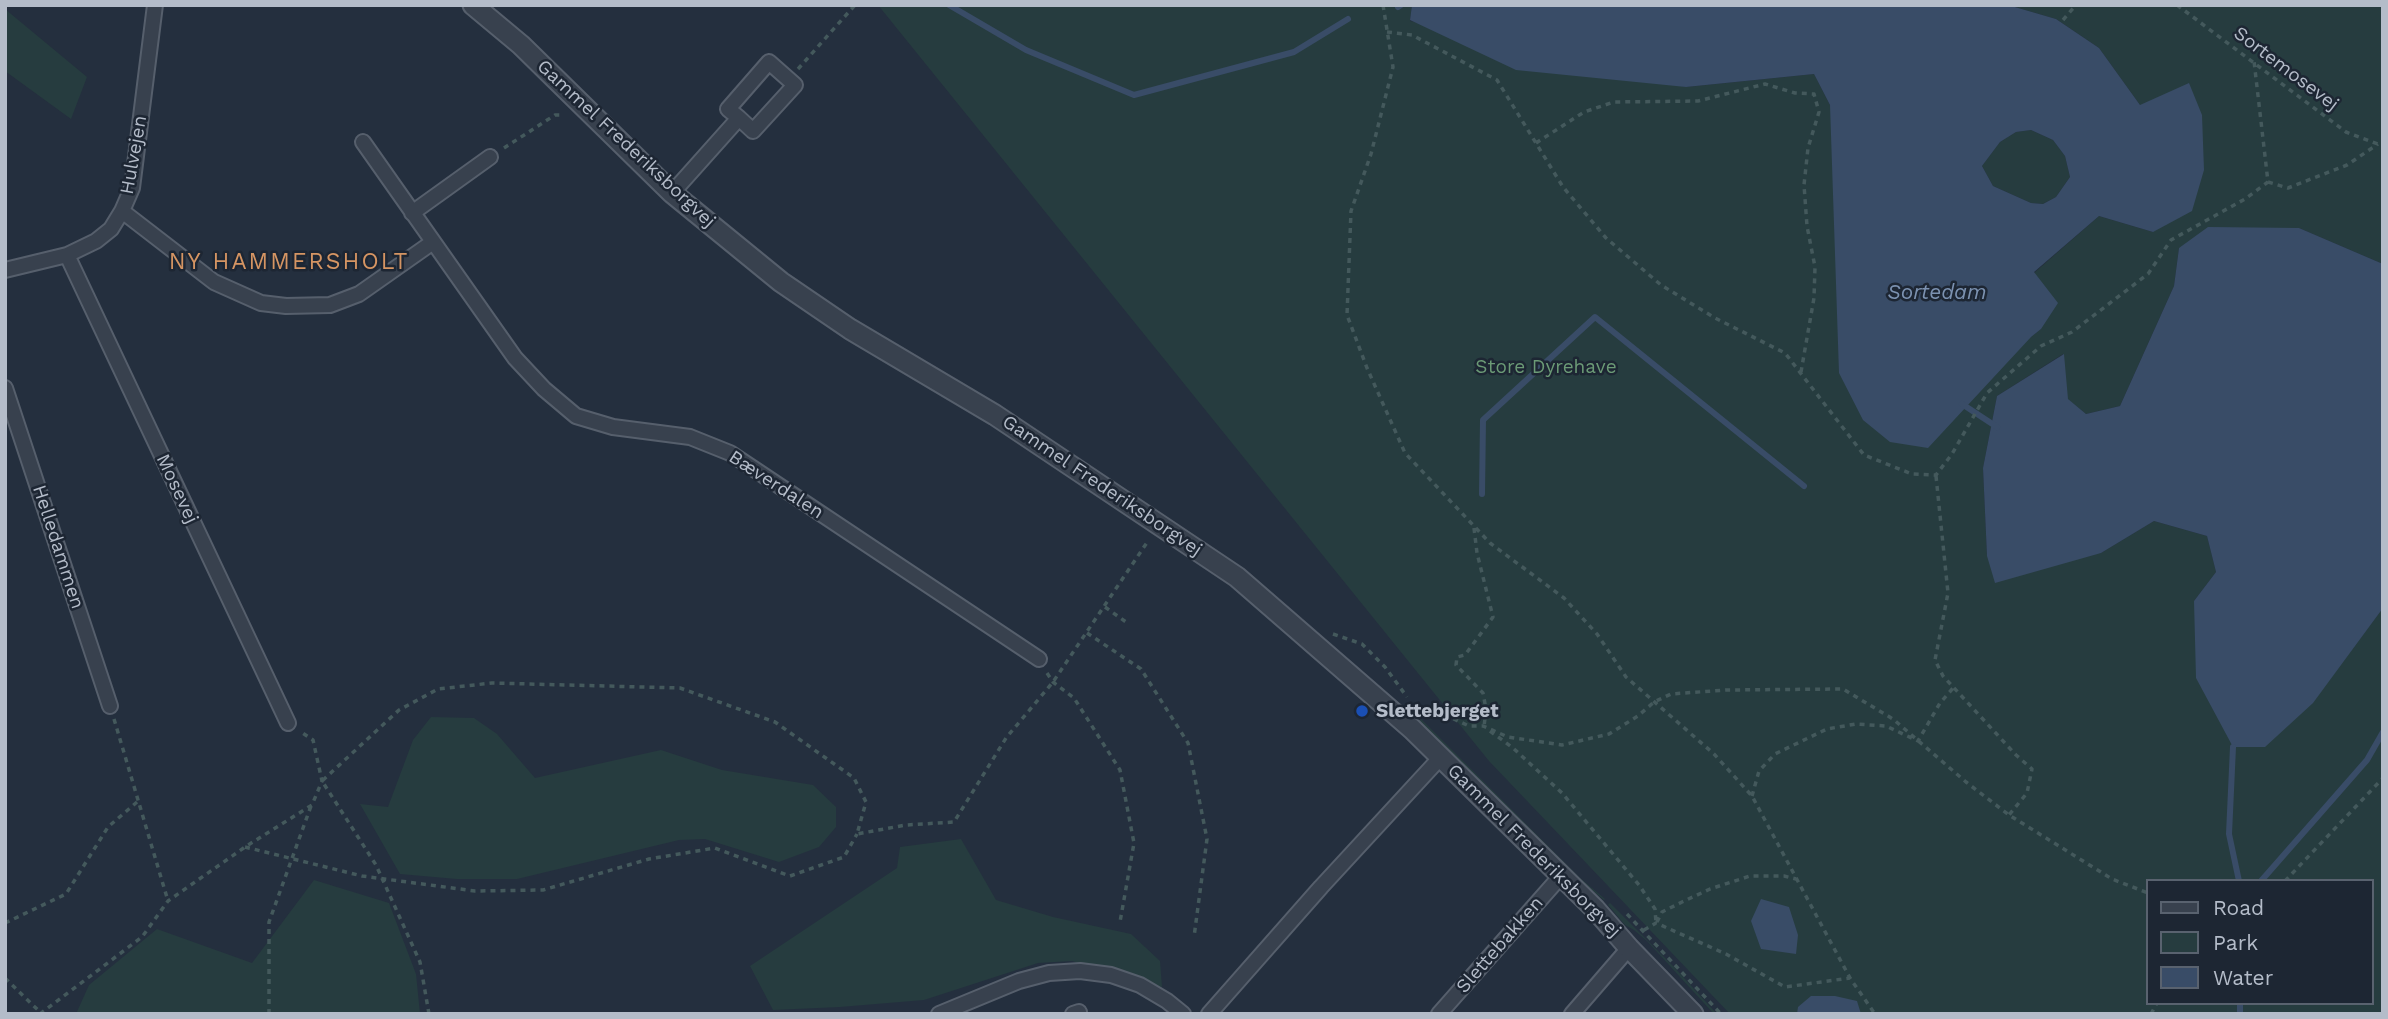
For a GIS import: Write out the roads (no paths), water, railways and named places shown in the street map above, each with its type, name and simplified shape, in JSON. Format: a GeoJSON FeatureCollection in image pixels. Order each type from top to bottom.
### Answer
{"type":"FeatureCollection","features":[{"type":"Feature","properties":{"kind":"street","name":"Hulvejen"},"geometry":{"type":"LineString","coordinates":[[5,270],[67,255],[96,241],[111,229],[122,211],[132,188],[155,5]]}},
{"type":"Feature","properties":{"kind":"street","name":"Gammel Frederiksborgvej"},"geometry":{"type":"LineString","coordinates":[[473,5],[521,45],[672,193],[791,289],[850,329],[995,415],[1237,577],[1441,757],[1595,909],[1693,1014]]}},
{"type":"Feature","properties":{"kind":"street"},"geometry":{"type":"LineString","coordinates":[[769,62],[795,85],[753,131],[739,118],[727,108],[769,62]]}},
{"type":"Feature","properties":{"kind":"street"},"geometry":{"type":"LineString","coordinates":[[672,193],[739,118]]}},
{"type":"Feature","properties":{"kind":"street","name":"Bæverdalen"},"geometry":{"type":"LineString","coordinates":[[363,142],[515,358],[544,389],[576,415],[613,427],[690,438],[730,453],[1039,659]]}},
{"type":"Feature","properties":{"kind":"street"},"geometry":{"type":"LineString","coordinates":[[412,213],[490,157]]}},
{"type":"Feature","properties":{"kind":"street"},"geometry":{"type":"LineString","coordinates":[[122,211],[214,282],[261,303],[300,307],[330,305],[359,294],[433,242]]}},
{"type":"Feature","properties":{"kind":"street","name":"Mosevej"},"geometry":{"type":"LineString","coordinates":[[67,255],[288,723]]}},
{"type":"Feature","properties":{"kind":"street","name":"Helledammen"},"geometry":{"type":"LineString","coordinates":[[5,388],[110,706]]}},
{"type":"Feature","properties":{"kind":"street"},"geometry":{"type":"LineString","coordinates":[[1209,1014],[1441,757]]}},
{"type":"Feature","properties":{"kind":"street","name":"Slettebakken"},"geometry":{"type":"LineString","coordinates":[[1439,1014],[1560,877]]}},
{"type":"Feature","properties":{"kind":"street"},"geometry":{"type":"LineString","coordinates":[[1572,1014],[1629,948]]}},
{"type":"Feature","properties":{"kind":"street"},"geometry":{"type":"LineString","coordinates":[[939,1014],[1018,981],[1049,973],[1080,971],[1111,975],[1140,985],[1183,1014]]}},
{"type":"Feature","properties":{"kind":"water","name":"Sortedam"},"geometry":{"type":"Polygon","coordinates":[[[1412,5],[2008,5],[2056,19],[2099,48],[2140,105],[2189,83],[2202,115],[2204,170],[2192,211],[2153,232],[2099,216],[2034,272],[2058,303],[2041,329],[1928,448],[1890,442],[1863,420],[1839,373],[1830,105],[1814,74],[1686,87],[1516,70],[1410,20],[1412,5]],[[2031,130],[2016,132],[2000,142],[1982,166],[1993,186],[2031,203],[2043,204],[2056,197],[2070,177],[2065,156],[2053,140],[2031,130]]]}},
{"type":"Feature","properties":{"kind":"water"},"geometry":{"type":"Polygon","coordinates":[[[2208,227],[2299,228],[2383,264],[2383,608],[2313,703],[2265,747],[2233,747],[2196,678],[2194,601],[2216,572],[2207,536],[2154,521],[2101,553],[1995,583],[1987,556],[1983,468],[1997,396],[2064,354],[2068,399],[2086,414],[2120,406],[2174,286],[2179,248],[2208,227]]]}},
{"type":"Feature","properties":{"kind":"water"},"geometry":{"type":"Polygon","coordinates":[[[1761,899],[1789,907],[1798,935],[1796,954],[1761,949],[1751,921],[1761,899]]]}},
{"type":"Feature","properties":{"kind":"water"},"geometry":{"type":"Polygon","coordinates":[[[1811,996],[1835,996],[1857,1001],[1861,1014],[1797,1014],[1798,1007],[1811,996]]]}},
{"type":"Feature","properties":{"kind":"waterway"},"geometry":{"type":"LineString","coordinates":[[949,5],[1026,50],[1134,95],[1294,52],[1348,19]]}},
{"type":"Feature","properties":{"kind":"waterway"},"geometry":{"type":"LineString","coordinates":[[1482,494],[1483,420],[1595,317],[1804,486]]}},
{"type":"Feature","properties":{"kind":"waterway"},"geometry":{"type":"LineString","coordinates":[[1962,404],[1997,427]]}},
{"type":"Feature","properties":{"kind":"waterway"},"geometry":{"type":"LineString","coordinates":[[2263,879],[2367,760],[2383,732]]}},
{"type":"Feature","properties":{"kind":"waterway"},"geometry":{"type":"LineString","coordinates":[[2233,747],[2229,834],[2239,879]]}},
{"type":"Feature","properties":{"kind":"waterway"},"geometry":{"type":"LineString","coordinates":[[2240,1005],[2240,1014]]}},
{"type":"Feature","properties":{"kind":"place","name":"Slettebjerget"},"geometry":{"type":"Point","coordinates":[1362,711]}},
{"type":"Feature","properties":{"kind":"district","name":"NY HAMMERSHOLT"},"geometry":{"type":"Point","coordinates":[289,262]}},
{"type":"Feature","properties":{"kind":"park label","name":"Store Dyrehave"},"geometry":{"type":"Point","coordinates":[1546,367]}}]}
